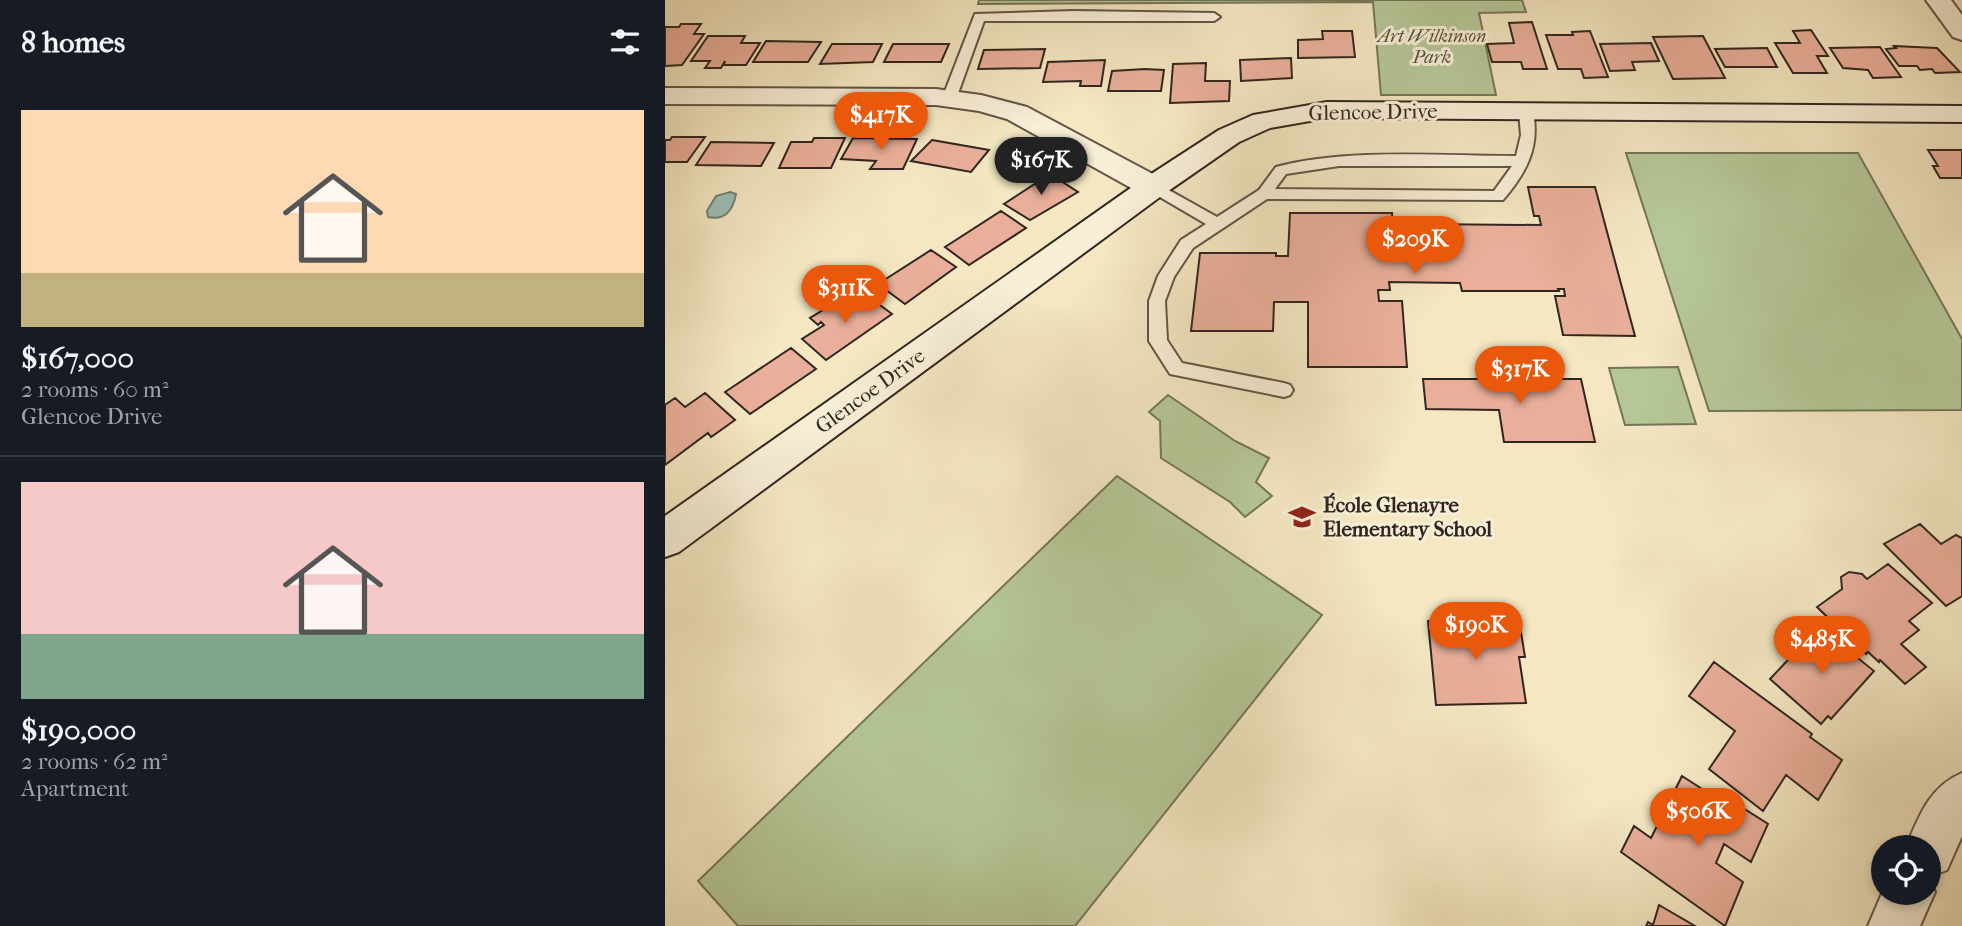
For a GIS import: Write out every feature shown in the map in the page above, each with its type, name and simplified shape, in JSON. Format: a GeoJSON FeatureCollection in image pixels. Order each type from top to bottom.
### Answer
{"type":"FeatureCollection","features":[{"type":"Feature","properties":{"kind":"street"},"geometry":{"type":"LineString","coordinates":[[1938,0],[1962,32]]}},
{"type":"Feature","properties":{"kind":"street"},"geometry":{"type":"LineString","coordinates":[[665,96],[949,99],[981,103],[1017,113],[1153,187]]}},
{"type":"Feature","properties":{"kind":"street","name":"Glencoe Drive"},"geometry":{"type":"LineString","coordinates":[[665,539],[1153,187],[1229,136],[1263,121],[1327,110],[1962,114]]}},
{"type":"Feature","properties":{"kind":"street"},"geometry":{"type":"LineString","coordinates":[[1937,835],[1947,814],[1962,797]]}},
{"type":"Feature","properties":{"kind":"street"},"geometry":{"type":"LineString","coordinates":[[1894,926],[1903,905]]}},
{"type":"Feature","properties":{"kind":"lane"},"geometry":{"type":"LineString","coordinates":[[949,99],[979,17],[1214,17]]}},
{"type":"Feature","properties":{"kind":"lane"},"geometry":{"type":"LineString","coordinates":[[1264,194],[1498,197],[1513,180],[1524,161],[1529,124],[1526,112]]}},
{"type":"Feature","properties":{"kind":"lane"},"geometry":{"type":"LineString","coordinates":[[1284,390],[1176,369],[1158,341],[1157,301],[1165,276],[1187,244],[1264,194],[1281,170],[1339,161],[1524,161]]}},
{"type":"Feature","properties":{"kind":"lane"},"geometry":{"type":"LineString","coordinates":[[1153,187],[1216,223]]}},
{"type":"Feature","properties":{"kind":"green space","name":"Art Wilkinson Park"},"geometry":{"type":"Polygon","coordinates":[[[979,0],[1522,0],[1526,12],[1479,13],[1496,95],[1381,95],[1373,2],[978,4],[979,0]]]}},
{"type":"Feature","properties":{"kind":"green space"},"geometry":{"type":"Polygon","coordinates":[[[1626,153],[1858,153],[1962,339],[1962,410],[1709,411],[1626,153]]]}},
{"type":"Feature","properties":{"kind":"green space"},"geometry":{"type":"Polygon","coordinates":[[[1678,367],[1696,424],[1625,425],[1609,368],[1678,367]]]}},
{"type":"Feature","properties":{"kind":"green space"},"geometry":{"type":"Polygon","coordinates":[[[1168,395],[1235,441],[1269,458],[1256,482],[1272,496],[1245,517],[1230,502],[1161,458],[1160,421],[1149,412],[1168,395]]]}},
{"type":"Feature","properties":{"kind":"green space"},"geometry":{"type":"Polygon","coordinates":[[[1117,476],[1322,615],[1075,926],[738,926],[698,881],[1117,476]]]}},
{"type":"Feature","properties":{"kind":"water"},"geometry":{"type":"Polygon","coordinates":[[[730,192],[736,194],[727,213],[724,216],[708,217],[707,211],[716,196],[730,192]]]}},
{"type":"Feature","properties":{"kind":"building"},"geometry":{"type":"Polygon","coordinates":[[[1532,22],[1547,69],[1523,69],[1521,62],[1492,62],[1487,44],[1514,43],[1509,23],[1532,22]]]}},
{"type":"Feature","properties":{"kind":"building"},"geometry":{"type":"Polygon","coordinates":[[[681,24],[701,24],[694,34],[704,34],[682,65],[665,66],[665,27],[679,27],[681,24]]]}},
{"type":"Feature","properties":{"kind":"building"},"geometry":{"type":"Polygon","coordinates":[[[1811,30],[1828,56],[1817,56],[1827,73],[1793,73],[1775,43],[1800,43],[1793,31],[1811,30]]]}},
{"type":"Feature","properties":{"kind":"building"},"geometry":{"type":"Polygon","coordinates":[[[1322,31],[1352,31],[1355,57],[1298,58],[1298,40],[1323,39],[1322,31]]]}},
{"type":"Feature","properties":{"kind":"building"},"geometry":{"type":"Polygon","coordinates":[[[1590,31],[1608,77],[1584,78],[1581,69],[1558,69],[1546,35],[1573,35],[1572,32],[1590,31]]]}},
{"type":"Feature","properties":{"kind":"building"},"geometry":{"type":"Polygon","coordinates":[[[708,36],[745,36],[741,43],[760,43],[746,65],[724,65],[725,61],[721,68],[705,68],[710,61],[691,61],[708,36]]]}},
{"type":"Feature","properties":{"kind":"building"},"geometry":{"type":"Polygon","coordinates":[[[1703,36],[1725,78],[1673,79],[1653,37],[1703,36]]]}},
{"type":"Feature","properties":{"kind":"building"},"geometry":{"type":"Polygon","coordinates":[[[766,41],[821,42],[808,62],[753,62],[766,41]]]}},
{"type":"Feature","properties":{"kind":"building"},"geometry":{"type":"Polygon","coordinates":[[[1651,43],[1659,61],[1632,62],[1635,70],[1610,71],[1600,44],[1651,43]]]}},
{"type":"Feature","properties":{"kind":"building"},"geometry":{"type":"Polygon","coordinates":[[[832,44],[882,44],[873,62],[820,64],[832,44]]]}},
{"type":"Feature","properties":{"kind":"building"},"geometry":{"type":"Polygon","coordinates":[[[893,44],[949,44],[941,62],[884,62],[893,44]]]}},
{"type":"Feature","properties":{"kind":"building"},"geometry":{"type":"Polygon","coordinates":[[[1894,46],[1937,48],[1960,72],[1935,73],[1932,69],[1920,70],[1917,66],[1899,66],[1886,49],[1896,48],[1894,46]]]}},
{"type":"Feature","properties":{"kind":"building"},"geometry":{"type":"Polygon","coordinates":[[[1880,47],[1901,77],[1873,78],[1868,70],[1843,68],[1830,48],[1880,47]]]}},
{"type":"Feature","properties":{"kind":"building"},"geometry":{"type":"Polygon","coordinates":[[[1767,48],[1777,67],[1725,67],[1715,49],[1767,48]]]}},
{"type":"Feature","properties":{"kind":"building"},"geometry":{"type":"Polygon","coordinates":[[[1045,49],[1040,68],[978,69],[984,50],[1045,49]]]}},
{"type":"Feature","properties":{"kind":"building"},"geometry":{"type":"Polygon","coordinates":[[[1291,58],[1292,78],[1241,81],[1240,60],[1291,58]]]}},
{"type":"Feature","properties":{"kind":"building"},"geometry":{"type":"Polygon","coordinates":[[[1105,60],[1101,86],[1080,86],[1081,81],[1043,82],[1048,62],[1105,60]]]}},
{"type":"Feature","properties":{"kind":"building"},"geometry":{"type":"Polygon","coordinates":[[[1206,63],[1205,81],[1230,81],[1229,101],[1170,103],[1173,64],[1206,63]]]}},
{"type":"Feature","properties":{"kind":"building"},"geometry":{"type":"Polygon","coordinates":[[[1164,70],[1161,91],[1108,91],[1112,71],[1164,70]]]}},
{"type":"Feature","properties":{"kind":"building"},"geometry":{"type":"Polygon","coordinates":[[[672,137],[705,137],[687,162],[665,162],[665,140],[672,137]]]}},
{"type":"Feature","properties":{"kind":"building"},"geometry":{"type":"Polygon","coordinates":[[[814,138],[845,138],[831,168],[779,168],[791,142],[812,142],[814,138]]]}},
{"type":"Feature","properties":{"kind":"building"},"geometry":{"type":"Polygon","coordinates":[[[853,138],[917,139],[903,169],[870,169],[876,161],[841,159],[853,138]]]}},
{"type":"Feature","properties":{"kind":"building"},"geometry":{"type":"Polygon","coordinates":[[[932,140],[989,150],[971,172],[911,161],[932,140]]]}},
{"type":"Feature","properties":{"kind":"building"},"geometry":{"type":"Polygon","coordinates":[[[711,142],[774,143],[761,166],[696,165],[711,142]]]}},
{"type":"Feature","properties":{"kind":"building"},"geometry":{"type":"Polygon","coordinates":[[[1928,150],[1962,150],[1962,178],[1940,178],[1933,166],[1938,166],[1928,150]]]}},
{"type":"Feature","properties":{"kind":"building"},"geometry":{"type":"Polygon","coordinates":[[[1050,174],[1078,192],[1030,220],[1004,204],[1050,174]]]}},
{"type":"Feature","properties":{"kind":"building"},"geometry":{"type":"Polygon","coordinates":[[[1528,187],[1595,187],[1635,336],[1563,335],[1555,296],[1565,296],[1564,289],[1462,291],[1460,283],[1389,282],[1390,290],[1378,290],[1379,301],[1402,301],[1407,367],[1308,367],[1308,302],[1274,302],[1273,331],[1191,331],[1200,253],[1276,253],[1276,256],[1288,256],[1290,213],[1392,213],[1394,244],[1417,244],[1416,224],[1541,225],[1539,216],[1534,216],[1528,187]]]}},
{"type":"Feature","properties":{"kind":"building"},"geometry":{"type":"Polygon","coordinates":[[[1001,211],[1026,228],[969,265],[945,247],[1001,211]]]}},
{"type":"Feature","properties":{"kind":"building"},"geometry":{"type":"Polygon","coordinates":[[[931,250],[956,267],[905,304],[878,284],[931,250]]]}},
{"type":"Feature","properties":{"kind":"building"},"geometry":{"type":"Polygon","coordinates":[[[865,294],[892,314],[826,360],[802,339],[824,325],[821,322],[818,325],[810,318],[833,304],[843,313],[852,307],[848,304],[865,294]]]}},
{"type":"Feature","properties":{"kind":"building"},"geometry":{"type":"Polygon","coordinates":[[[791,348],[816,369],[750,414],[725,392],[791,348]]]}},
{"type":"Feature","properties":{"kind":"building"},"geometry":{"type":"Polygon","coordinates":[[[1423,379],[1581,379],[1595,442],[1504,442],[1499,410],[1426,409],[1423,379]]]}},
{"type":"Feature","properties":{"kind":"building"},"geometry":{"type":"Polygon","coordinates":[[[705,393],[735,420],[711,437],[708,433],[665,465],[665,405],[675,398],[685,407],[705,393]]]}},
{"type":"Feature","properties":{"kind":"building"},"geometry":{"type":"Polygon","coordinates":[[[1920,524],[1941,544],[1956,535],[1962,538],[1962,596],[1946,606],[1884,544],[1920,524]]]}},
{"type":"Feature","properties":{"kind":"building"},"geometry":{"type":"Polygon","coordinates":[[[1888,564],[1932,603],[1909,621],[1919,630],[1901,644],[1926,667],[1905,684],[1880,660],[1879,662],[1868,652],[1866,654],[1817,607],[1842,589],[1841,577],[1849,572],[1862,574],[1867,579],[1888,564]]]}},
{"type":"Feature","properties":{"kind":"building"},"geometry":{"type":"Polygon","coordinates":[[[1440,613],[1449,613],[1450,620],[1508,619],[1511,632],[1521,632],[1525,657],[1519,657],[1526,703],[1436,705],[1428,621],[1441,620],[1440,613]]]}},
{"type":"Feature","properties":{"kind":"building"},"geometry":{"type":"Polygon","coordinates":[[[1815,628],[1821,633],[1823,630],[1874,671],[1831,719],[1828,716],[1821,724],[1770,679],[1815,628]]]}},
{"type":"Feature","properties":{"kind":"building"},"geometry":{"type":"Polygon","coordinates":[[[1714,662],[1812,734],[1810,737],[1842,760],[1818,800],[1786,775],[1763,811],[1709,769],[1735,731],[1689,696],[1714,662]]]}},
{"type":"Feature","properties":{"kind":"building"},"geometry":{"type":"Polygon","coordinates":[[[1682,776],[1730,807],[1732,801],[1768,824],[1751,862],[1724,844],[1716,863],[1743,882],[1725,926],[1621,852],[1634,826],[1651,838],[1682,776]]]}},
{"type":"Feature","properties":{"kind":"building"},"geometry":{"type":"Polygon","coordinates":[[[1659,905],[1695,926],[1646,926],[1648,922],[1653,925],[1659,905]]]}},
{"type":"Feature","properties":{"kind":"place","name":"École Glenayre Elementary School"},"geometry":{"type":"Point","coordinates":[1302,517]}}]}
